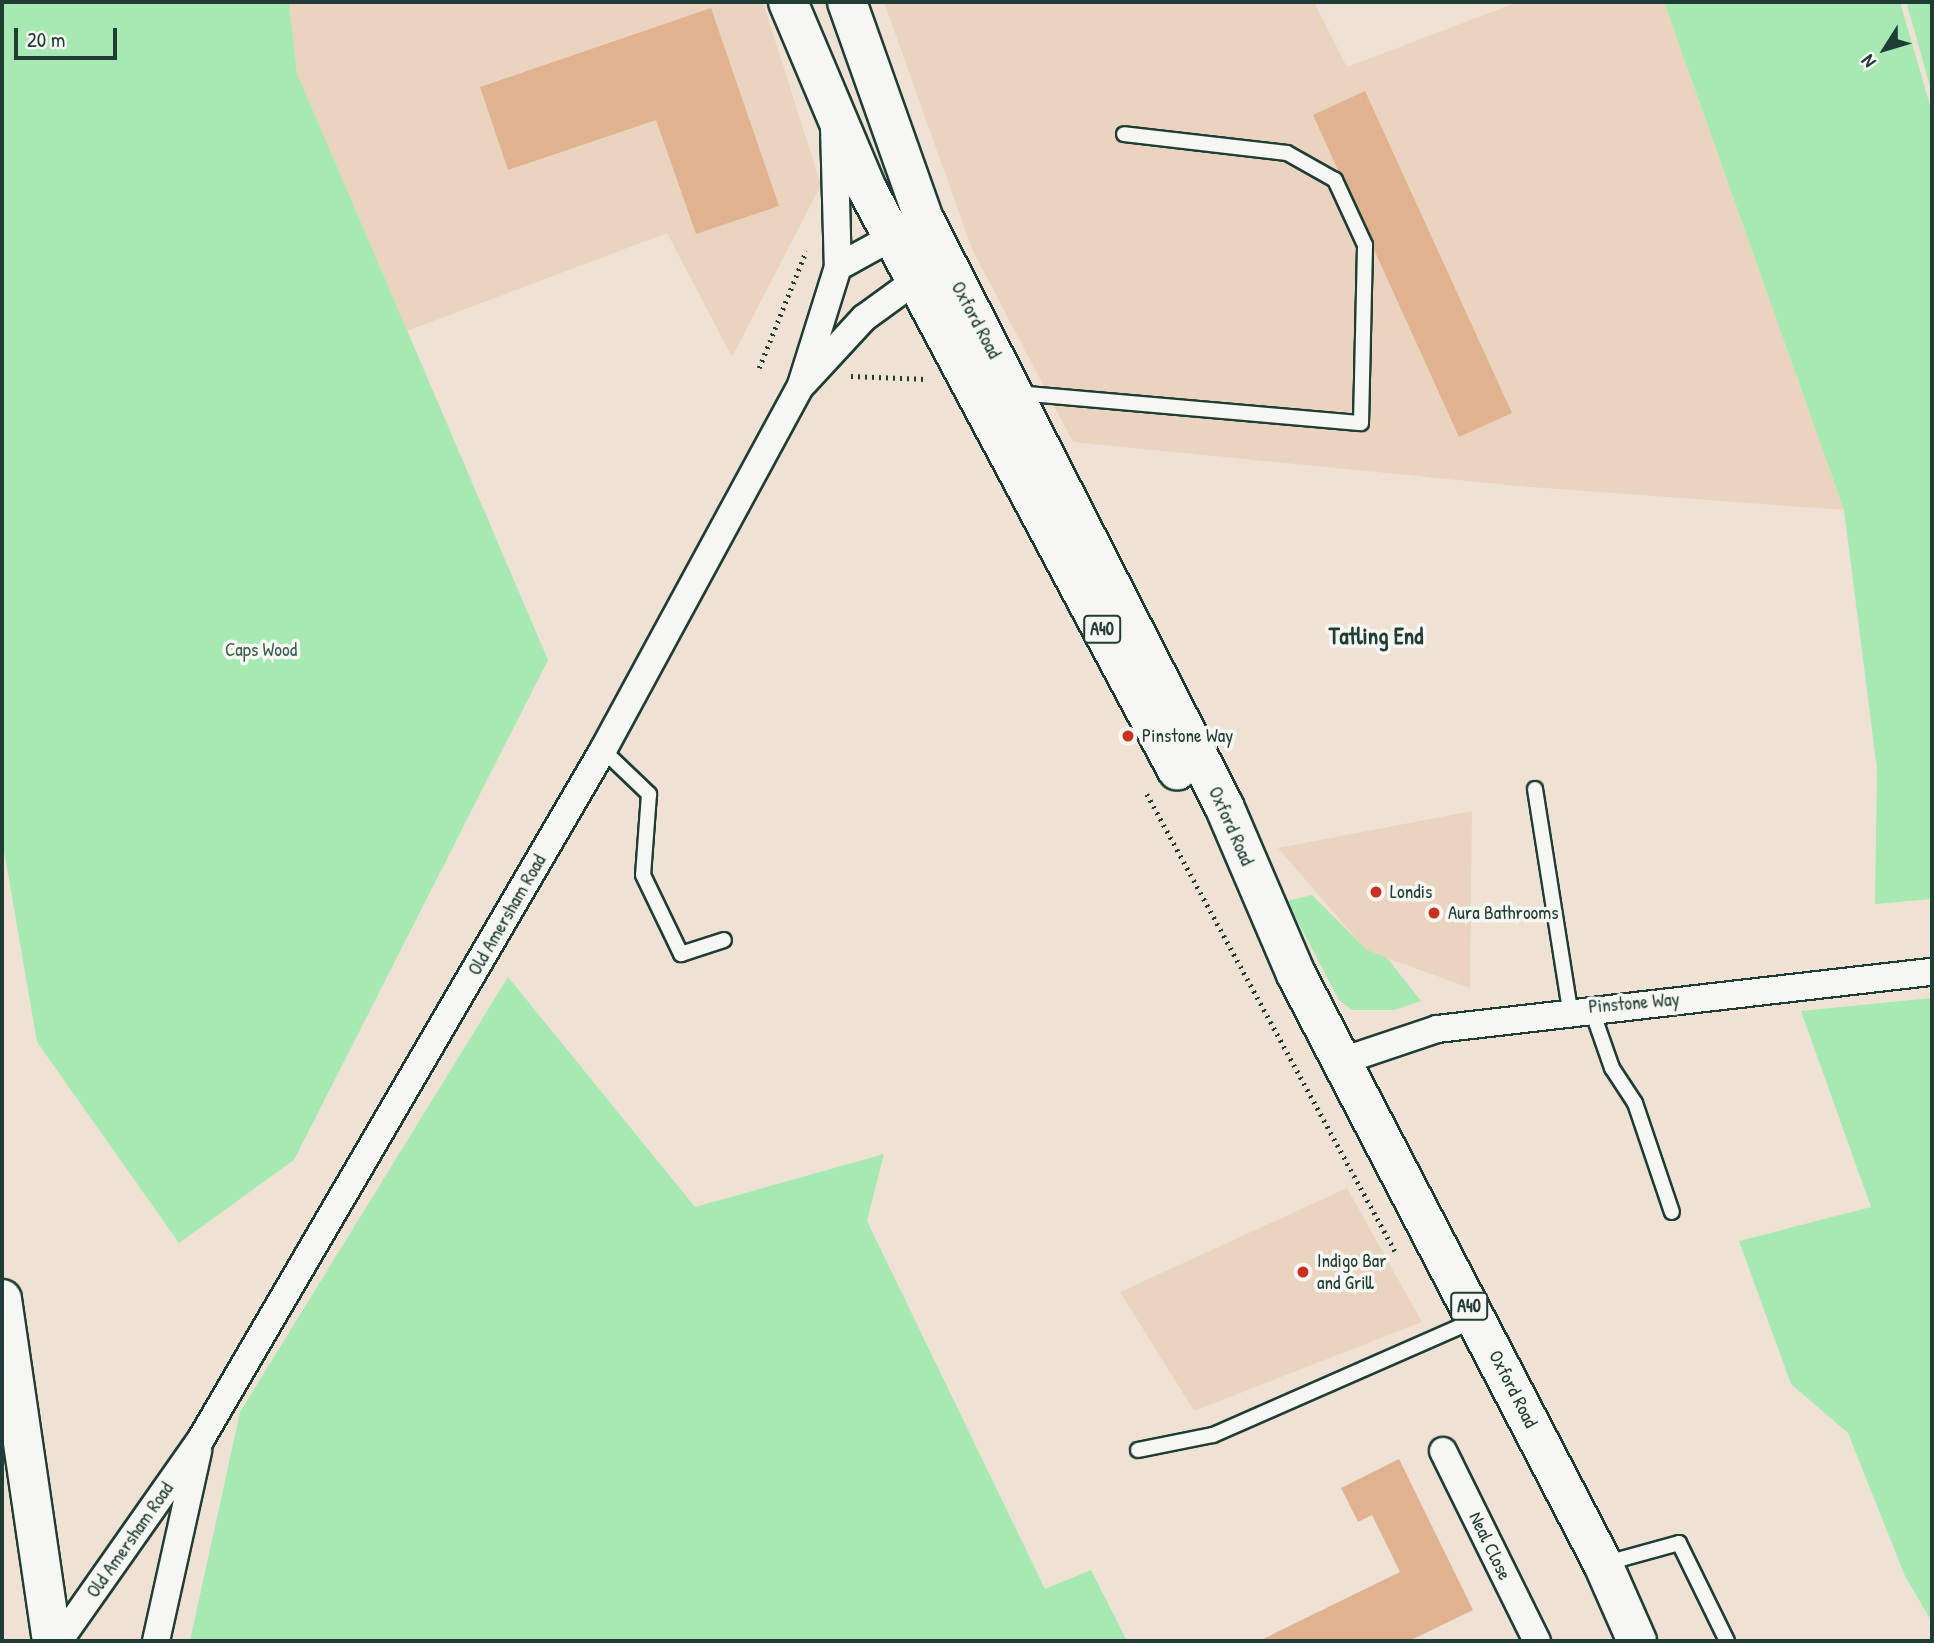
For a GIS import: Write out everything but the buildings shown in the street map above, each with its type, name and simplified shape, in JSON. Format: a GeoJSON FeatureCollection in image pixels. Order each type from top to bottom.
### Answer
{"type":"FeatureCollection","features":[{"type":"Feature","properties":{"kind":"main road","name":"A40"},"geometry":{"type":"LineString","coordinates":[[788,2],[834,113],[908,228]]}},
{"type":"Feature","properties":{"kind":"main road","name":"Oxford Road"},"geometry":{"type":"LineString","coordinates":[[847,2],[908,228],[930,270],[1015,393],[1224,806],[1296,974],[1603,1564],[1637,1641]]}},
{"type":"Feature","properties":{"kind":"main road","name":"A40"},"geometry":{"type":"LineString","coordinates":[[930,270],[1196,807],[1296,974]]}},
{"type":"Feature","properties":{"kind":"main road"},"geometry":{"type":"LineString","coordinates":[[2,1299],[52,1641]]}},
{"type":"Feature","properties":{"kind":"street","name":"Old Amersham Road"},"geometry":{"type":"LineString","coordinates":[[59,1641],[201,1440],[603,750],[801,385],[838,267],[834,113]]}},
{"type":"Feature","properties":{"kind":"street"},"geometry":{"type":"LineString","coordinates":[[838,267],[908,228]]}},
{"type":"Feature","properties":{"kind":"street","name":"Old Amersham Road"},"geometry":{"type":"LineString","coordinates":[[801,385],[828,363],[864,318],[930,270]]}},
{"type":"Feature","properties":{"kind":"street","name":"Pinstone Way"},"geometry":{"type":"LineString","coordinates":[[1342,1061],[1396,1037],[1580,1008],[1932,972]]}},
{"type":"Feature","properties":{"kind":"street","name":"Old Amersham Road"},"geometry":{"type":"LineString","coordinates":[[156,1641],[201,1440]]}},
{"type":"Feature","properties":{"kind":"street","name":"Neal Close"},"geometry":{"type":"LineString","coordinates":[[1443,1451],[1537,1641]]}},
{"type":"Feature","properties":{"kind":"lane"},"geometry":{"type":"LineString","coordinates":[[1015,393],[1361,423],[1365,245],[1335,180],[1287,153],[1124,134]]}},
{"type":"Feature","properties":{"kind":"lane"},"geometry":{"type":"LineString","coordinates":[[603,750],[649,794],[643,875],[681,954],[724,940]]}},
{"type":"Feature","properties":{"kind":"lane"},"geometry":{"type":"LineString","coordinates":[[1535,789],[1580,1008],[1612,1068],[1635,1103],[1672,1212]]}},
{"type":"Feature","properties":{"kind":"lane"},"geometry":{"type":"LineString","coordinates":[[1138,1451],[1213,1435],[1476,1319]]}},
{"type":"Feature","properties":{"kind":"lane"},"geometry":{"type":"LineString","coordinates":[[1603,1564],[1678,1543],[1727,1641]]}},
{"type":"Feature","properties":{"kind":"path"},"geometry":{"type":"LineString","coordinates":[[759,368],[808,242]]}},
{"type":"Feature","properties":{"kind":"path"},"geometry":{"type":"LineString","coordinates":[[828,363],[849,376],[940,380]]}},
{"type":"Feature","properties":{"kind":"path"},"geometry":{"type":"LineString","coordinates":[[1140,779],[1402,1263]]}},
{"type":"Feature","properties":{"kind":"shaded area"},"geometry":{"type":"Polygon","coordinates":[[[289,2],[763,2],[821,185],[732,357],[667,233],[407,331],[297,73],[289,2]]]}},
{"type":"Feature","properties":{"kind":"shaded area"},"geometry":{"type":"Polygon","coordinates":[[[884,2],[1314,2],[1347,67],[1518,2],[1664,2],[1844,510],[1518,486],[1073,442],[972,249],[884,2]]]}},
{"type":"Feature","properties":{"kind":"shaded area"},"geometry":{"type":"Polygon","coordinates":[[[1472,811],[1470,988],[1367,951],[1278,848],[1472,811]]]}},
{"type":"Feature","properties":{"kind":"shaded area"},"geometry":{"type":"Polygon","coordinates":[[[1347,1188],[1422,1322],[1194,1411],[1120,1292],[1347,1188]]]}},
{"type":"Feature","properties":{"kind":"green space","name":"Caps Wood"},"geometry":{"type":"Polygon","coordinates":[[[2,2],[289,2],[297,73],[548,660],[294,1160],[179,1243],[37,1042],[2,839],[2,2]]]}},
{"type":"Feature","properties":{"kind":"green space"},"geometry":{"type":"Polygon","coordinates":[[[1664,2],[1900,2],[1932,112],[1932,899],[1875,904],[1877,769],[1844,510],[1664,2]]]}},
{"type":"Feature","properties":{"kind":"green space"},"geometry":{"type":"Polygon","coordinates":[[[1906,2],[1932,2],[1932,94],[1912,22],[1906,2]]]}},
{"type":"Feature","properties":{"kind":"green space"},"geometry":{"type":"Polygon","coordinates":[[[1312,895],[1367,950],[1387,958],[1421,1001],[1395,1010],[1352,1010],[1339,1000],[1287,901],[1312,895]]]}},
{"type":"Feature","properties":{"kind":"green space"},"geometry":{"type":"Polygon","coordinates":[[[508,977],[695,1207],[884,1154],[867,1221],[1045,1589],[1091,1570],[1127,1641],[190,1641],[240,1412],[508,977]]]}},
{"type":"Feature","properties":{"kind":"green space"},"geometry":{"type":"Polygon","coordinates":[[[1932,998],[1932,1622],[1905,1576],[1848,1433],[1791,1384],[1739,1241],[1871,1207],[1801,1011],[1932,998]]]}},
{"type":"Feature","properties":{"kind":"place","name":"Pinstone Way"},"geometry":{"type":"Point","coordinates":[1128,736]}},
{"type":"Feature","properties":{"kind":"place","name":"Londis"},"geometry":{"type":"Point","coordinates":[1376,892]}},
{"type":"Feature","properties":{"kind":"place","name":"Aura Bathrooms"},"geometry":{"type":"Point","coordinates":[1434,913]}},
{"type":"Feature","properties":{"kind":"place","name":"Indigo Bar and Grill"},"geometry":{"type":"Point","coordinates":[1303,1272]}},
{"type":"Feature","properties":{"kind":"district","name":"Tatling End"},"geometry":{"type":"Point","coordinates":[1376,636]}}]}
